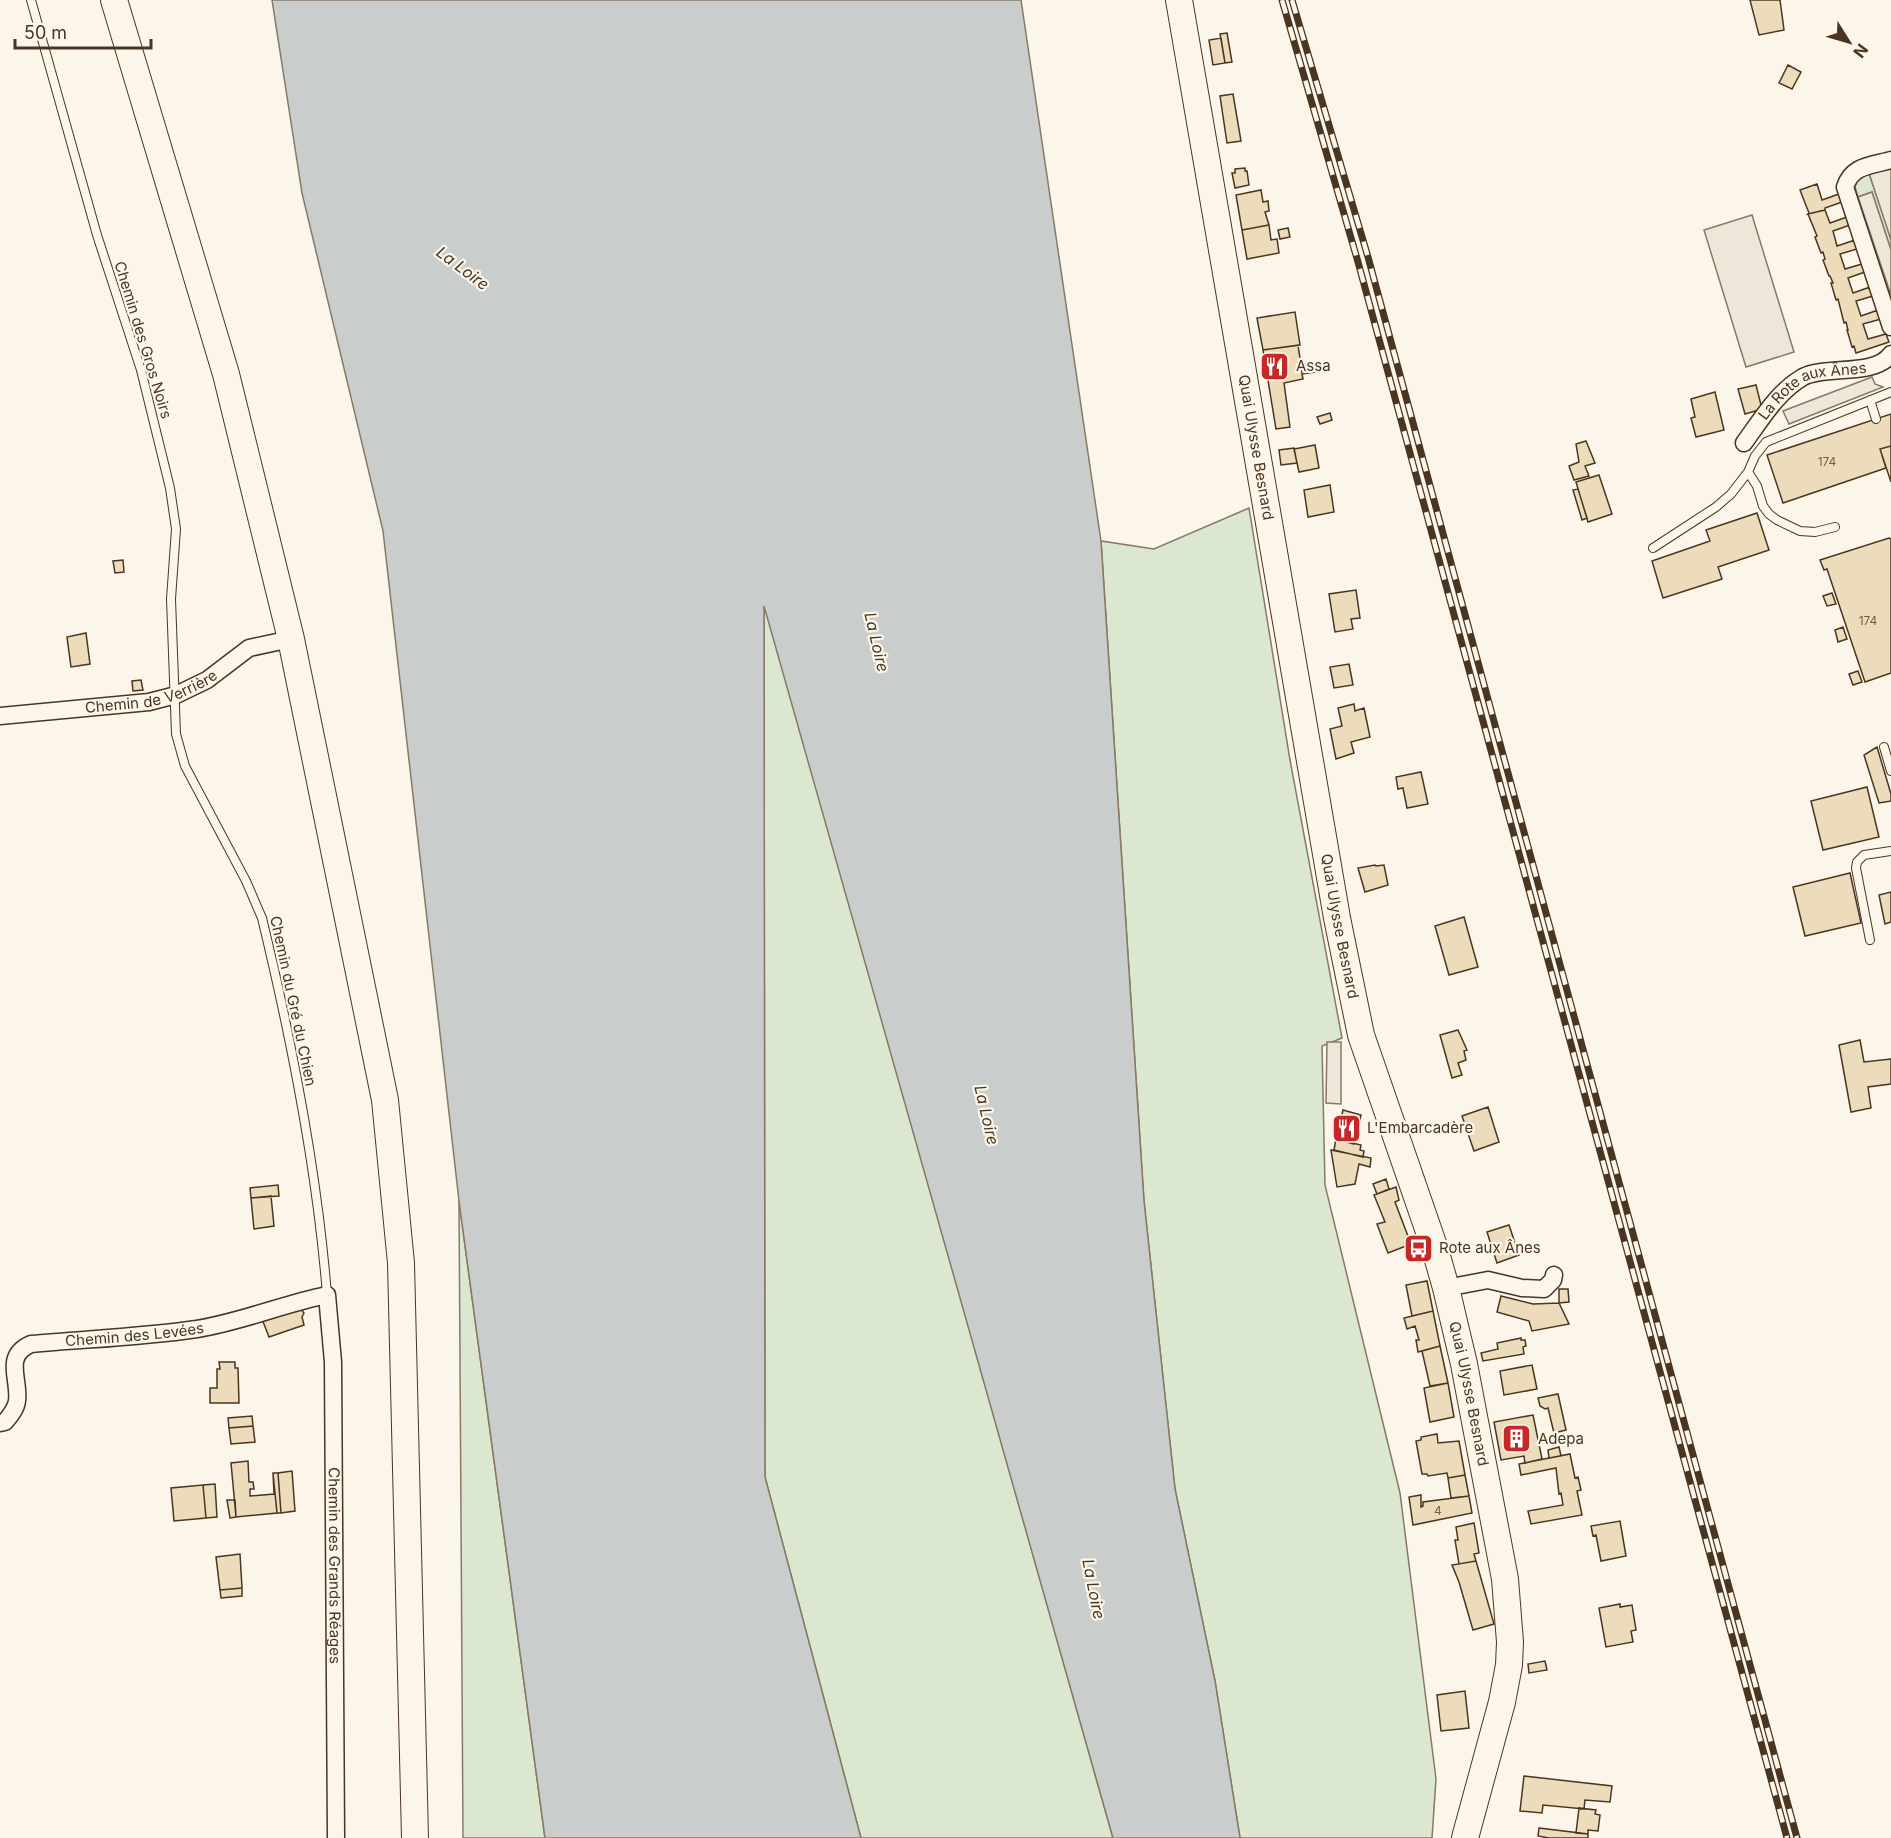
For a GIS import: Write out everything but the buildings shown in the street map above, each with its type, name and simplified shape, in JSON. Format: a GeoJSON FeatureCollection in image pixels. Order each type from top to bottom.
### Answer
{"type":"FeatureCollection","features":[{"type":"Feature","properties":{"kind":"main road"},"geometry":{"type":"LineString","coordinates":[[114,0],[226,374],[291,639],[386,1112],[401,1263],[416,1838]]}},
{"type":"Feature","properties":{"kind":"main road","name":"Quai Ulysse Besnard"},"geometry":{"type":"LineString","coordinates":[[1179,0],[1332,895],[1361,1035],[1435,1249],[1446,1288],[1464,1364],[1505,1579],[1510,1642],[1502,1702],[1465,1838]]}},
{"type":"Feature","properties":{"kind":"street"},"geometry":{"type":"LineString","coordinates":[[1891,160],[1857,169],[1848,176],[1845,187],[1891,327]]}},
{"type":"Feature","properties":{"kind":"street","name":"La Rote aux Ânes"},"geometry":{"type":"LineString","coordinates":[[1744,443],[1790,386],[1806,376],[1874,365],[1887,359],[1891,354]]}},
{"type":"Feature","properties":{"kind":"street","name":"Chemin de Verrière"},"geometry":{"type":"LineString","coordinates":[[0,716],[149,702],[176,695],[207,680],[249,648],[291,639]]}},
{"type":"Feature","properties":{"kind":"street"},"geometry":{"type":"LineString","coordinates":[[1446,1288],[1488,1280],[1522,1288],[1544,1289],[1553,1280],[1554,1275]]}},
{"type":"Feature","properties":{"kind":"street","name":"Chemin des Levées"},"geometry":{"type":"LineString","coordinates":[[0,1423],[4,1422],[13,1412],[17,1401],[14,1365],[22,1348],[31,1344],[197,1329],[230,1323],[296,1301],[327,1295]]}},
{"type":"Feature","properties":{"kind":"street","name":"Chemin des Grands Réages"},"geometry":{"type":"LineString","coordinates":[[327,1295],[333,1362],[336,1838]]}},
{"type":"Feature","properties":{"kind":"lane","name":"Chemin des Gros Noirs"},"geometry":{"type":"LineString","coordinates":[[31,0],[97,235],[141,370],[170,488],[176,529],[171,599],[172,669],[176,695]]}},
{"type":"Feature","properties":{"kind":"lane"},"geometry":{"type":"LineString","coordinates":[[1653,548],[1716,507],[1731,494],[1748,472],[1755,456],[1766,442],[1891,392]]}},
{"type":"Feature","properties":{"kind":"lane"},"geometry":{"type":"LineString","coordinates":[[1870,400],[1876,419]]}},
{"type":"Feature","properties":{"kind":"lane"},"geometry":{"type":"LineString","coordinates":[[1748,472],[1757,486],[1763,506],[1768,514],[1777,520],[1800,531],[1815,532],[1835,527]]}},
{"type":"Feature","properties":{"kind":"lane","name":"Chemin du Gré du Chien"},"geometry":{"type":"LineString","coordinates":[[176,695],[176,734],[185,766],[241,871],[262,918],[314,1167],[327,1295]]}},
{"type":"Feature","properties":{"kind":"lane"},"geometry":{"type":"LineString","coordinates":[[1884,747],[1891,771]]}},
{"type":"Feature","properties":{"kind":"lane"},"geometry":{"type":"LineString","coordinates":[[1870,940],[1856,868],[1857,862],[1864,855],[1891,851]]}},
{"type":"Feature","properties":{"kind":"green space"},"geometry":{"type":"Polygon","coordinates":[[[1869,173],[1891,239],[1891,250],[1872,192],[1858,197],[1855,187],[1859,176],[1869,173]]]}},
{"type":"Feature","properties":{"kind":"green space"},"geometry":{"type":"Polygon","coordinates":[[[1249,508],[1290,760],[1342,1038],[1322,1046],[1325,1185],[1400,1493],[1436,1779],[1432,1838],[1240,1838],[1215,1681],[1175,1489],[1144,1201],[1101,541],[1154,549],[1249,508]]]}},
{"type":"Feature","properties":{"kind":"green space"},"geometry":{"type":"Polygon","coordinates":[[[764,603],[1113,1838],[861,1838],[765,1477],[764,603]]]}},
{"type":"Feature","properties":{"kind":"green space"},"geometry":{"type":"Polygon","coordinates":[[[459,1201],[545,1838],[463,1838],[459,1201]]]}},
{"type":"Feature","properties":{"kind":"shaded area"},"geometry":{"type":"Polygon","coordinates":[[[1891,168],[1891,240],[1869,173],[1891,168]]]}},
{"type":"Feature","properties":{"kind":"shaded area"},"geometry":{"type":"Polygon","coordinates":[[[1872,192],[1891,250],[1891,295],[1858,197],[1872,192]]]}},
{"type":"Feature","properties":{"kind":"shaded area"},"geometry":{"type":"Polygon","coordinates":[[[1752,215],[1794,352],[1746,367],[1704,230],[1752,215]]]}},
{"type":"Feature","properties":{"kind":"shaded area"},"geometry":{"type":"Polygon","coordinates":[[[1872,377],[1875,384],[1883,387],[1789,424],[1783,411],[1872,377]]]}},
{"type":"Feature","properties":{"kind":"shaded area"},"geometry":{"type":"Polygon","coordinates":[[[1327,1042],[1341,1042],[1341,1104],[1326,1103],[1327,1042]]]}},
{"type":"Feature","properties":{"kind":"water","name":"La Loire"},"geometry":{"type":"Polygon","coordinates":[[[272,0],[1021,0],[1101,541],[1144,1201],[1175,1489],[1215,1681],[1240,1838],[1113,1838],[764,606],[765,1477],[861,1838],[545,1838],[459,1201],[383,531],[302,193],[272,0]]]}},
{"type":"Feature","properties":{"kind":"railway"},"geometry":{"type":"LineString","coordinates":[[1282,0],[1358,262],[1787,1838]]}},
{"type":"Feature","properties":{"kind":"railway"},"geometry":{"type":"LineString","coordinates":[[1292,0],[1368,257],[1797,1838]]}},
{"type":"Feature","properties":{"kind":"place","name":"Assa"},"geometry":{"type":"Point","coordinates":[1275,366]}},
{"type":"Feature","properties":{"kind":"place","name":"L'Embarcadère"},"geometry":{"type":"Point","coordinates":[1346,1128]}},
{"type":"Feature","properties":{"kind":"place","name":"Rote aux Ânes"},"geometry":{"type":"Point","coordinates":[1418,1248]}},
{"type":"Feature","properties":{"kind":"place","name":"Adepa"},"geometry":{"type":"Point","coordinates":[1517,1439]}}]}
